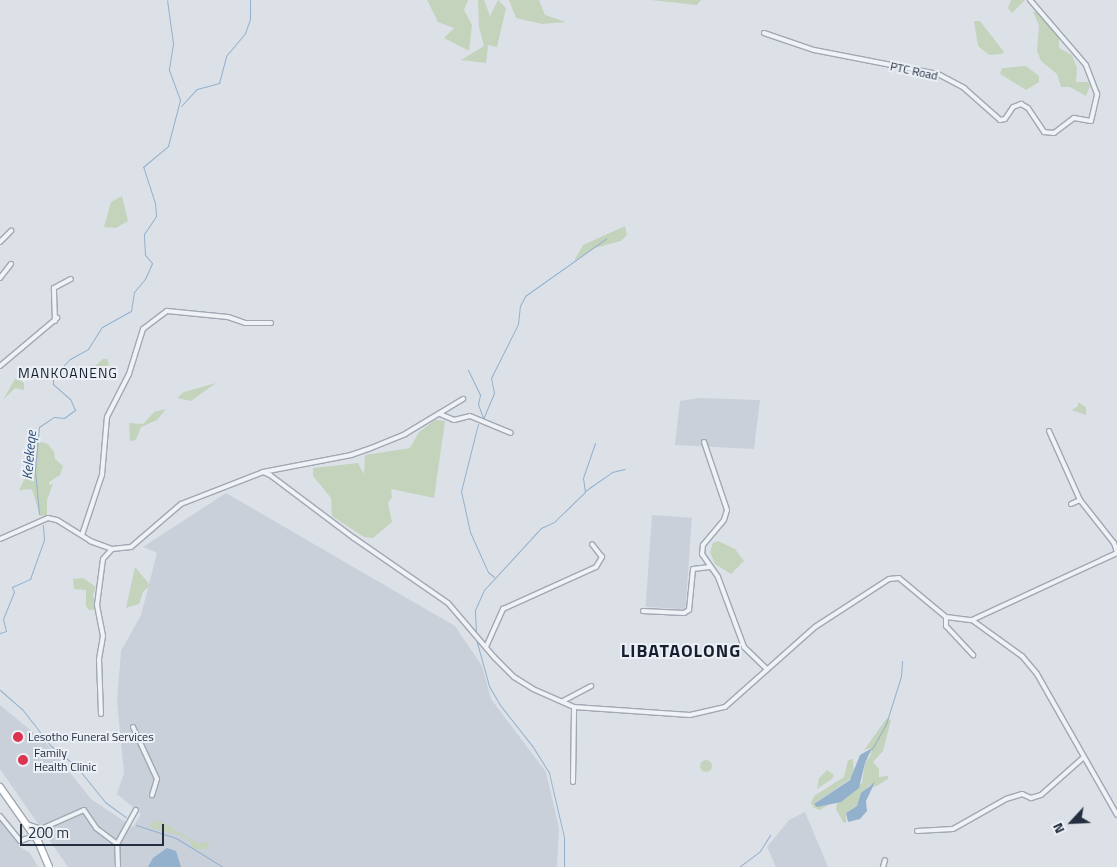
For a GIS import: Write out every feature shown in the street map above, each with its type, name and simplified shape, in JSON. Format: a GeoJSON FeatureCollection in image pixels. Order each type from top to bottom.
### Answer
{"type":"FeatureCollection","features":[{"type":"Feature","properties":{"kind":"main road"},"geometry":{"type":"LineString","coordinates":[[0,787],[34,836],[49,867]]}},
{"type":"Feature","properties":{"kind":"street","name":"PTC Road"},"geometry":{"type":"LineString","coordinates":[[764,33],[814,50],[938,74],[964,88],[1000,120],[1005,119],[1013,107],[1021,104],[1028,108],[1044,132],[1054,133],[1074,118],[1091,121],[1096,94],[1086,64],[1030,0]]}},
{"type":"Feature","properties":{"kind":"street"},"geometry":{"type":"LineString","coordinates":[[0,242],[11,231]]}},
{"type":"Feature","properties":{"kind":"street"},"geometry":{"type":"LineString","coordinates":[[0,278],[12,264]]}},
{"type":"Feature","properties":{"kind":"street"},"geometry":{"type":"LineString","coordinates":[[0,366],[56,320],[54,288],[70,279]]}},
{"type":"Feature","properties":{"kind":"street"},"geometry":{"type":"LineString","coordinates":[[82,535],[102,475],[107,417],[129,374],[143,329],[167,311],[228,317],[245,324],[271,323]]}},
{"type":"Feature","properties":{"kind":"street"},"geometry":{"type":"LineString","coordinates":[[0,539],[48,518],[57,520],[82,535],[112,549],[132,547],[140,542],[162,518],[181,504],[263,472],[351,455],[405,434],[463,399]]}},
{"type":"Feature","properties":{"kind":"street"},"geometry":{"type":"LineString","coordinates":[[440,414],[454,420],[470,416],[511,433]]}},
{"type":"Feature","properties":{"kind":"street"},"geometry":{"type":"LineString","coordinates":[[972,620],[1117,552],[1114,544],[1080,500],[1049,431]]}},
{"type":"Feature","properties":{"kind":"street"},"geometry":{"type":"LineString","coordinates":[[704,442],[727,510],[724,520],[703,545],[702,554],[718,577],[744,647],[767,669]]}},
{"type":"Feature","properties":{"kind":"street"},"geometry":{"type":"LineString","coordinates":[[263,472],[270,475],[354,538],[448,603],[514,677],[574,707],[690,715],[710,712],[725,707],[827,618],[889,579],[899,578],[946,617],[972,620],[1029,664],[1117,814]]}},
{"type":"Feature","properties":{"kind":"street"},"geometry":{"type":"LineString","coordinates":[[1070,504],[1080,500]]}},
{"type":"Feature","properties":{"kind":"street"},"geometry":{"type":"LineString","coordinates":[[486,647],[492,640],[503,609],[596,567],[602,557],[592,544]]}},
{"type":"Feature","properties":{"kind":"street"},"geometry":{"type":"LineString","coordinates":[[101,714],[99,659],[102,636],[97,605],[103,559],[112,549]]}},
{"type":"Feature","properties":{"kind":"street"},"geometry":{"type":"LineString","coordinates":[[643,611],[684,613],[689,610],[693,569],[710,567]]}},
{"type":"Feature","properties":{"kind":"street"},"geometry":{"type":"LineString","coordinates":[[946,617],[946,626],[972,655]]}},
{"type":"Feature","properties":{"kind":"street"},"geometry":{"type":"LineString","coordinates":[[563,701],[591,686]]}},
{"type":"Feature","properties":{"kind":"street"},"geometry":{"type":"LineString","coordinates":[[573,782],[574,707]]}},
{"type":"Feature","properties":{"kind":"street"},"geometry":{"type":"LineString","coordinates":[[133,727],[157,779],[152,794]]}},
{"type":"Feature","properties":{"kind":"street"},"geometry":{"type":"LineString","coordinates":[[917,831],[953,829],[1006,799],[1022,794],[1031,798],[1041,795],[1084,757]]}},
{"type":"Feature","properties":{"kind":"street"},"geometry":{"type":"LineString","coordinates":[[25,824],[47,827],[84,810],[96,828],[117,844]]}},
{"type":"Feature","properties":{"kind":"street"},"geometry":{"type":"LineString","coordinates":[[118,867],[117,844],[136,810]]}},
{"type":"Feature","properties":{"kind":"street"},"geometry":{"type":"LineString","coordinates":[[0,816],[20,841],[34,836]]}},
{"type":"Feature","properties":{"kind":"street"},"geometry":{"type":"LineString","coordinates":[[883,867],[885,860]]}},
{"type":"Feature","properties":{"kind":"shaded area"},"geometry":{"type":"Polygon","coordinates":[[[700,398],[760,400],[754,449],[675,445],[680,401],[700,398]]]}},
{"type":"Feature","properties":{"kind":"shaded area"},"geometry":{"type":"Polygon","coordinates":[[[226,493],[455,626],[482,666],[491,699],[546,772],[559,828],[557,867],[68,867],[0,769],[0,705],[47,744],[91,799],[133,827],[141,814],[117,794],[124,773],[117,701],[121,651],[141,615],[157,553],[143,547],[226,493]]]}},
{"type":"Feature","properties":{"kind":"shaded area"},"geometry":{"type":"Polygon","coordinates":[[[652,515],[692,518],[685,610],[646,607],[652,515]]]}},
{"type":"Feature","properties":{"kind":"shaded area"},"geometry":{"type":"Polygon","coordinates":[[[805,812],[828,867],[776,867],[767,847],[789,820],[805,812]]]}},
{"type":"Feature","properties":{"kind":"shaded area"},"geometry":{"type":"Polygon","coordinates":[[[0,818],[20,847],[30,853],[38,867],[0,867],[0,818]]]}},
{"type":"Feature","properties":{"kind":"green space"},"geometry":{"type":"Polygon","coordinates":[[[427,0],[468,0],[464,10],[472,25],[469,51],[444,38],[454,28],[438,22],[427,0]]]}},
{"type":"Feature","properties":{"kind":"green space"},"geometry":{"type":"Polygon","coordinates":[[[478,0],[484,0],[490,16],[498,0],[506,8],[497,47],[488,45],[486,63],[461,60],[484,46],[479,27],[478,0]]]}},
{"type":"Feature","properties":{"kind":"green space"},"geometry":{"type":"Polygon","coordinates":[[[509,0],[539,0],[545,15],[566,22],[542,24],[516,18],[509,0]]]}},
{"type":"Feature","properties":{"kind":"green space"},"geometry":{"type":"Polygon","coordinates":[[[651,0],[701,0],[697,5],[651,0]]]}},
{"type":"Feature","properties":{"kind":"green space"},"geometry":{"type":"Polygon","coordinates":[[[1011,0],[1025,0],[1012,13],[1008,8],[1011,0]]]}},
{"type":"Feature","properties":{"kind":"green space"},"geometry":{"type":"Polygon","coordinates":[[[1033,12],[1037,12],[1059,36],[1059,48],[1072,55],[1077,68],[1076,82],[1088,82],[1090,86],[1086,96],[1070,87],[1061,87],[1057,74],[1041,61],[1037,51],[1039,25],[1033,12]]]}},
{"type":"Feature","properties":{"kind":"green space"},"geometry":{"type":"Polygon","coordinates":[[[974,21],[980,21],[1004,52],[1002,54],[989,55],[978,46],[974,21]]]}},
{"type":"Feature","properties":{"kind":"green space"},"geometry":{"type":"Polygon","coordinates":[[[1026,66],[1039,76],[1039,82],[1026,90],[1000,74],[1002,68],[1026,66]]]}},
{"type":"Feature","properties":{"kind":"green space"},"geometry":{"type":"Polygon","coordinates":[[[122,196],[128,221],[116,228],[104,227],[111,202],[122,196]]]}},
{"type":"Feature","properties":{"kind":"green space"},"geometry":{"type":"Polygon","coordinates":[[[625,226],[627,235],[621,241],[595,248],[574,261],[583,245],[625,226]]]}},
{"type":"Feature","properties":{"kind":"green space"},"geometry":{"type":"Polygon","coordinates":[[[103,359],[107,359],[109,364],[105,370],[108,376],[90,375],[90,370],[103,359]]]}},
{"type":"Feature","properties":{"kind":"green space"},"geometry":{"type":"Polygon","coordinates":[[[15,379],[24,382],[24,390],[15,388],[3,400],[15,379]]]}},
{"type":"Feature","properties":{"kind":"green space"},"geometry":{"type":"Polygon","coordinates":[[[216,383],[191,401],[177,398],[184,392],[216,383]]]}},
{"type":"Feature","properties":{"kind":"green space"},"geometry":{"type":"Polygon","coordinates":[[[1078,402],[1086,407],[1086,415],[1072,410],[1078,406],[1078,402]]]}},
{"type":"Feature","properties":{"kind":"green space"},"geometry":{"type":"Polygon","coordinates":[[[166,409],[157,420],[141,427],[136,440],[130,441],[129,423],[143,424],[154,412],[166,409]]]}},
{"type":"Feature","properties":{"kind":"green space"},"geometry":{"type":"Polygon","coordinates":[[[435,420],[445,421],[434,498],[391,489],[392,497],[388,503],[392,522],[373,538],[364,537],[332,516],[331,498],[313,476],[313,468],[358,463],[364,474],[365,455],[410,448],[419,432],[435,420]]]}},
{"type":"Feature","properties":{"kind":"green space"},"geometry":{"type":"Polygon","coordinates":[[[38,441],[48,444],[54,452],[55,459],[63,466],[60,475],[49,482],[49,485],[53,484],[47,500],[47,515],[40,516],[31,489],[19,490],[28,473],[24,450],[33,447],[38,441]]]}},
{"type":"Feature","properties":{"kind":"green space"},"geometry":{"type":"Polygon","coordinates":[[[718,541],[735,549],[744,561],[731,574],[715,564],[710,552],[713,543],[718,541]]]}},
{"type":"Feature","properties":{"kind":"green space"},"geometry":{"type":"Polygon","coordinates":[[[135,567],[150,585],[143,592],[139,604],[126,608],[135,567]]]}},
{"type":"Feature","properties":{"kind":"green space"},"geometry":{"type":"Polygon","coordinates":[[[83,578],[96,587],[93,594],[96,609],[89,610],[86,606],[86,590],[74,589],[73,579],[83,578]]]}},
{"type":"Feature","properties":{"kind":"green space"},"geometry":{"type":"Polygon","coordinates":[[[887,718],[891,720],[883,751],[873,762],[879,769],[879,777],[888,776],[888,779],[873,788],[875,783],[868,786],[857,806],[846,813],[846,823],[843,822],[836,809],[837,803],[862,783],[865,763],[871,755],[870,748],[864,750],[887,718]]]}},
{"type":"Feature","properties":{"kind":"green space"},"geometry":{"type":"Polygon","coordinates":[[[853,759],[854,776],[814,804],[817,806],[828,802],[828,805],[820,810],[814,808],[811,803],[814,796],[844,777],[848,760],[853,759]]]}},
{"type":"Feature","properties":{"kind":"green space"},"geometry":{"type":"Polygon","coordinates":[[[706,760],[712,766],[706,772],[700,766],[706,760]]]}},
{"type":"Feature","properties":{"kind":"green space"},"geometry":{"type":"Polygon","coordinates":[[[827,770],[834,775],[832,779],[817,789],[819,778],[827,770]]]}},
{"type":"Feature","properties":{"kind":"green space"},"geometry":{"type":"Polygon","coordinates":[[[159,820],[197,843],[208,842],[209,849],[192,849],[190,841],[180,835],[153,829],[149,824],[159,820]]]}},
{"type":"Feature","properties":{"kind":"water"},"geometry":{"type":"Polygon","coordinates":[[[872,748],[865,763],[859,788],[841,802],[817,807],[814,804],[850,780],[860,755],[872,748]]]}},
{"type":"Feature","properties":{"kind":"water"},"geometry":{"type":"Polygon","coordinates":[[[875,782],[866,801],[867,811],[860,819],[848,822],[846,813],[857,806],[861,793],[875,782]]]}},
{"type":"Feature","properties":{"kind":"water"},"geometry":{"type":"Polygon","coordinates":[[[167,848],[176,851],[181,867],[148,867],[153,858],[167,848]]]}},
{"type":"Feature","properties":{"kind":"waterway","name":"Kelekeqe"},"geometry":{"type":"LineString","coordinates":[[39,514],[35,470],[39,427],[54,417],[64,418],[75,410],[70,399],[53,384],[53,377],[70,359],[88,349],[102,327],[131,311],[134,292],[145,279],[152,263],[145,255],[144,234],[156,216],[155,203],[143,167],[168,146],[180,100],[169,69],[173,43],[167,0]]}},
{"type":"Feature","properties":{"kind":"waterway","name":"Kelekeqe"},"geometry":{"type":"LineString","coordinates":[[181,106],[197,89],[219,83],[226,56],[245,33],[250,19],[250,0]]}},
{"type":"Feature","properties":{"kind":"waterway"},"geometry":{"type":"LineString","coordinates":[[483,419],[494,393],[491,378],[518,324],[520,306],[525,296],[607,238]]}},
{"type":"Feature","properties":{"kind":"waterway"},"geometry":{"type":"LineString","coordinates":[[468,370],[480,395],[478,404],[483,418]]}},
{"type":"Feature","properties":{"kind":"waterway"},"geometry":{"type":"LineString","coordinates":[[478,424],[461,491],[470,532],[488,572],[494,577]]}},
{"type":"Feature","properties":{"kind":"waterway"},"geometry":{"type":"LineString","coordinates":[[476,632],[475,610],[484,590],[541,528],[554,522],[585,492],[583,478],[595,443]]}},
{"type":"Feature","properties":{"kind":"waterway"},"geometry":{"type":"LineString","coordinates":[[585,491],[612,472],[625,469]]}},
{"type":"Feature","properties":{"kind":"waterway","name":"Kelekeqe"},"geometry":{"type":"LineString","coordinates":[[0,633],[6,631],[3,619],[14,592],[12,587],[30,579],[44,540],[43,525]]}},
{"type":"Feature","properties":{"kind":"waterway"},"geometry":{"type":"LineString","coordinates":[[476,639],[489,686],[500,705],[533,747],[549,773],[564,837],[564,867]]}},
{"type":"Feature","properties":{"kind":"waterway"},"geometry":{"type":"LineString","coordinates":[[872,749],[886,724],[901,676],[902,661]]}},
{"type":"Feature","properties":{"kind":"waterway","name":"Kelekeqe"},"geometry":{"type":"LineString","coordinates":[[0,690],[22,709],[50,745],[76,766],[105,802],[126,817]]}},
{"type":"Feature","properties":{"kind":"waterway","name":"Kelekeqe"},"geometry":{"type":"LineString","coordinates":[[136,825],[176,838],[223,867]]}},
{"type":"Feature","properties":{"kind":"waterway"},"geometry":{"type":"LineString","coordinates":[[739,867],[760,851],[770,835]]}},
{"type":"Feature","properties":{"kind":"place","name":"Lesotho Funeral Services"},"geometry":{"type":"Point","coordinates":[18,737]}},
{"type":"Feature","properties":{"kind":"place","name":"Family Health Clinic"},"geometry":{"type":"Point","coordinates":[23,760]}},
{"type":"Feature","properties":{"kind":"district","name":"MANKOANENG"},"geometry":{"type":"Point","coordinates":[68,373]}},
{"type":"Feature","properties":{"kind":"district","name":"LIBATAOLONG"},"geometry":{"type":"Point","coordinates":[681,651]}}]}
